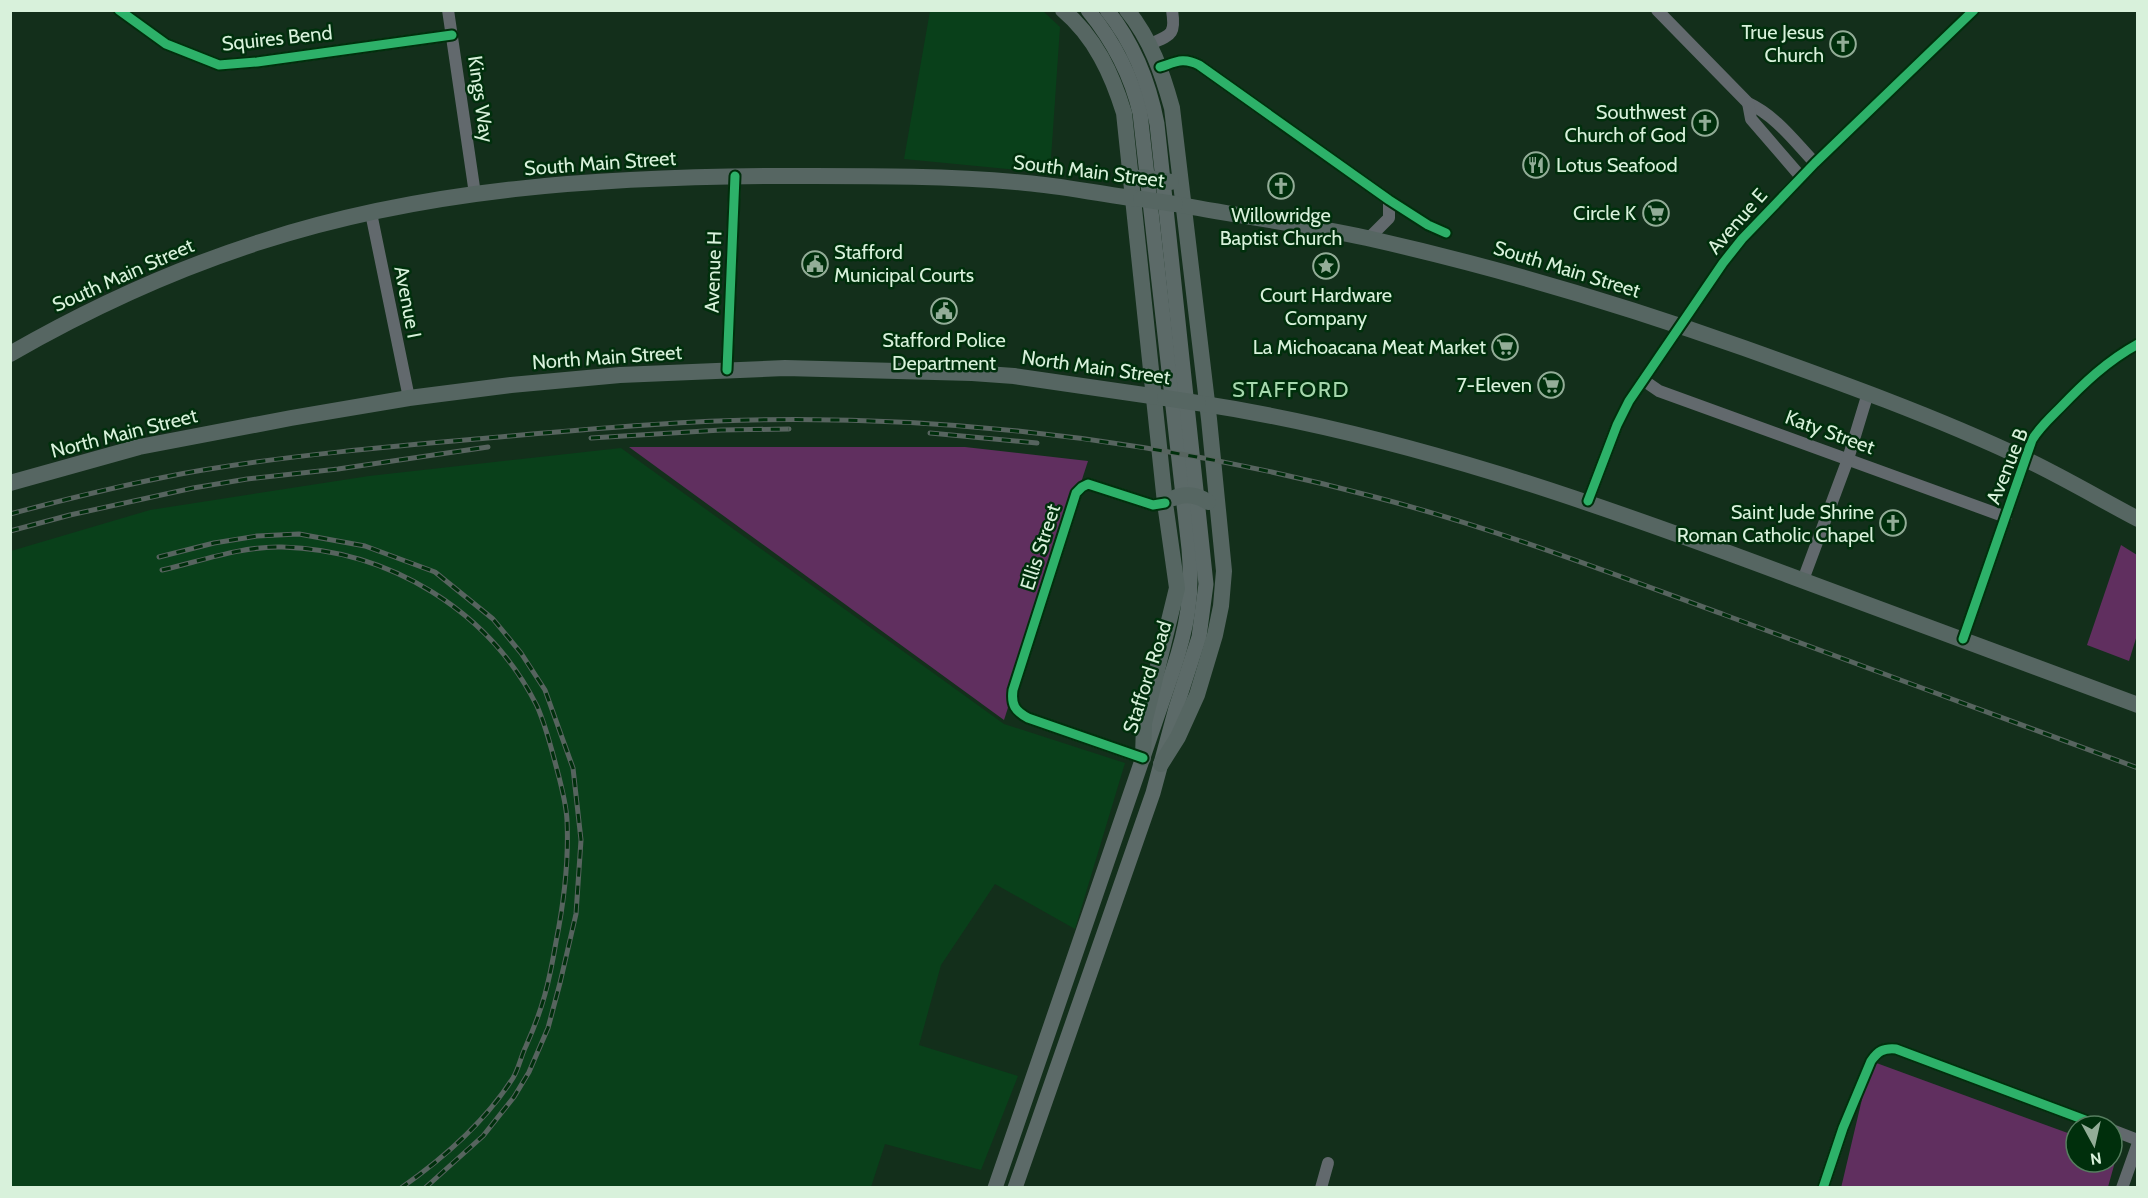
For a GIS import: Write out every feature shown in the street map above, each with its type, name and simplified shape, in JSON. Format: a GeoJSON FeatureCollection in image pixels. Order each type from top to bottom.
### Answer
{"type":"FeatureCollection","features":[{"type":"Feature","properties":{"kind":"highway"},"geometry":{"type":"LineString","coordinates":[[1063,10],[1085,33],[1117,88],[1136,172],[1177,588],[1144,723],[1143,758]]}},
{"type":"Feature","properties":{"kind":"highway"},"geometry":{"type":"LineString","coordinates":[[1127,10],[1150,44],[1160,67],[1172,108],[1176,177],[1203,404],[1212,504],[1224,571],[1221,606],[1215,635],[1197,695],[1178,737],[1161,765]]}},
{"type":"Feature","properties":{"kind":"highway"},"geometry":{"type":"LineString","coordinates":[[1136,172],[1176,177]]}},
{"type":"Feature","properties":{"kind":"highway","name":"South Main Street"},"geometry":{"type":"LineString","coordinates":[[10,354],[61,324],[148,283],[198,263],[262,241],[371,213],[475,194],[553,185],[656,178],[735,176],[938,178],[1027,183],[1278,220],[1369,238],[1552,284],[1680,326],[1868,393],[2025,459],[2138,519]]}},
{"type":"Feature","properties":{"kind":"highway","name":"North Main Street"},"geometry":{"type":"LineString","coordinates":[[10,483],[139,447],[410,398],[522,384],[620,375],[824,368],[1020,377],[1203,404],[1321,426],[1412,447],[1588,501],[2138,705]]}},
{"type":"Feature","properties":{"kind":"highway"},"geometry":{"type":"LineString","coordinates":[[1170,500],[1182,494],[1202,497],[1212,504]]}},
{"type":"Feature","properties":{"kind":"main road"},"geometry":{"type":"LineString","coordinates":[[1088,10],[1106,32],[1118,52],[1136,94],[1169,300]]}},
{"type":"Feature","properties":{"kind":"main road"},"geometry":{"type":"LineString","coordinates":[[1107,10],[1132,48],[1152,97],[1157,124],[1169,300]]}},
{"type":"Feature","properties":{"kind":"main road","name":"Stafford Road"},"geometry":{"type":"LineString","coordinates":[[995,1188],[1188,621],[1191,594],[1189,549],[1169,300]]}},
{"type":"Feature","properties":{"kind":"main road","name":"Stafford Road"},"geometry":{"type":"LineString","coordinates":[[1015,1188],[1134,849],[1199,637],[1206,584],[1169,300]]}},
{"type":"Feature","properties":{"kind":"street","name":"Squires Bend"},"geometry":{"type":"LineString","coordinates":[[119,10],[166,44],[219,65],[257,62],[452,35]]}},
{"type":"Feature","properties":{"kind":"street","name":"Kings Way"},"geometry":{"type":"LineString","coordinates":[[448,10],[475,194]]}},
{"type":"Feature","properties":{"kind":"street"},"geometry":{"type":"LineString","coordinates":[[1150,44],[1167,37],[1172,32],[1174,25],[1172,10]]}},
{"type":"Feature","properties":{"kind":"street"},"geometry":{"type":"LineString","coordinates":[[1657,10],[1748,103],[1775,120],[1815,163]]}},
{"type":"Feature","properties":{"kind":"street","name":"Avenue E"},"geometry":{"type":"LineString","coordinates":[[1588,501],[1620,416],[1742,238],[1815,163],[1974,10]]}},
{"type":"Feature","properties":{"kind":"street"},"geometry":{"type":"LineString","coordinates":[[1160,67],[1181,60],[1190,60],[1199,65],[1389,200],[1428,225],[1446,233]]}},
{"type":"Feature","properties":{"kind":"street"},"geometry":{"type":"LineString","coordinates":[[1748,103],[1751,119],[1801,177]]}},
{"type":"Feature","properties":{"kind":"street","name":"Avenue H"},"geometry":{"type":"LineString","coordinates":[[727,370],[735,176]]}},
{"type":"Feature","properties":{"kind":"street"},"geometry":{"type":"LineString","coordinates":[[1369,238],[1389,218],[1389,200]]}},
{"type":"Feature","properties":{"kind":"street","name":"Avenue I"},"geometry":{"type":"LineString","coordinates":[[371,213],[404,379],[410,398]]}},
{"type":"Feature","properties":{"kind":"street","name":"Avenue B"},"geometry":{"type":"LineString","coordinates":[[1963,639],[2025,459],[2036,434],[2083,383],[2105,364],[2138,344]]}},
{"type":"Feature","properties":{"kind":"street","name":"Katy Street"},"geometry":{"type":"LineString","coordinates":[[1643,380],[1659,391],[2006,517]]}},
{"type":"Feature","properties":{"kind":"street"},"geometry":{"type":"LineString","coordinates":[[1803,580],[1848,459],[1868,393]]}},
{"type":"Feature","properties":{"kind":"street","name":"Ellis Street"},"geometry":{"type":"LineString","coordinates":[[1143,758],[1028,718],[1017,712],[1013,705],[1013,690],[1076,494],[1088,484],[1153,506],[1170,500]]}},
{"type":"Feature","properties":{"kind":"street"},"geometry":{"type":"LineString","coordinates":[[1823,1188],[1843,1128],[1871,1061],[1885,1048],[1896,1049],[2069,1114]]}},
{"type":"Feature","properties":{"kind":"street"},"geometry":{"type":"LineString","coordinates":[[2122,1188],[2138,1142],[2124,1136]]}},
{"type":"Feature","properties":{"kind":"street"},"geometry":{"type":"LineString","coordinates":[[1321,1188],[1328,1163]]}},
{"type":"Feature","properties":{"kind":"shaded area"},"geometry":{"type":"Polygon","coordinates":[[[930,11],[1043,11],[1060,27],[1050,173],[904,159],[930,11]]]}},
{"type":"Feature","properties":{"kind":"shaded area"},"geometry":{"type":"Polygon","coordinates":[[[629,447],[965,447],[1088,461],[1004,720],[629,447]]]}},
{"type":"Feature","properties":{"kind":"shaded area"},"geometry":{"type":"Polygon","coordinates":[[[621,448],[1004,724],[1125,763],[1075,929],[995,884],[941,965],[919,1045],[1018,1076],[981,1170],[885,1144],[871,1187],[11,1187],[11,551],[150,510],[369,476],[621,448]]]}},
{"type":"Feature","properties":{"kind":"shaded area"},"geometry":{"type":"Polygon","coordinates":[[[2121,545],[2137,555],[2137,635],[2129,661],[2087,645],[2121,545]]]}},
{"type":"Feature","properties":{"kind":"shaded area"},"geometry":{"type":"Polygon","coordinates":[[[1871,1061],[2064,1132],[2064,1174],[2112,1174],[2108,1187],[1841,1188],[1871,1061]]]}},
{"type":"Feature","properties":{"kind":"railway"},"geometry":{"type":"LineString","coordinates":[[10,514],[130,484],[237,465],[374,448],[627,426],[718,421],[883,421],[1047,434],[1129,446],[1291,476],[1416,508],[1593,567],[2138,768]]}},
{"type":"Feature","properties":{"kind":"railway"},"geometry":{"type":"LineString","coordinates":[[591,438],[721,430],[789,429]]}},
{"type":"Feature","properties":{"kind":"railway"},"geometry":{"type":"LineString","coordinates":[[930,433],[1037,443]]}},
{"type":"Feature","properties":{"kind":"railway"},"geometry":{"type":"LineString","coordinates":[[10,531],[70,515],[193,488],[488,447]]}},
{"type":"Feature","properties":{"kind":"railway"},"geometry":{"type":"LineString","coordinates":[[159,557],[214,543],[257,536],[299,534],[365,546],[435,572],[493,619],[521,653],[545,690],[573,768],[581,840],[576,914],[560,983],[548,1028],[529,1072],[514,1097],[483,1136],[425,1188]]}},
{"type":"Feature","properties":{"kind":"railway"},"geometry":{"type":"LineString","coordinates":[[162,570],[237,551],[282,547],[322,551],[360,560],[397,573],[432,592],[463,614],[492,641],[517,672],[540,713],[562,791],[567,836],[564,897],[545,995],[517,1070],[502,1094],[463,1138],[401,1188]]}},
{"type":"Feature","properties":{"kind":"cycle path"},"geometry":{"type":"LineString","coordinates":[[119,10],[166,44],[219,65],[257,62],[452,35]]}},
{"type":"Feature","properties":{"kind":"cycle path"},"geometry":{"type":"LineString","coordinates":[[1588,501],[1617,425],[1629,401],[1723,263],[1742,239],[1815,163],[1974,10]]}},
{"type":"Feature","properties":{"kind":"cycle path"},"geometry":{"type":"LineString","coordinates":[[1160,67],[1184,61],[1199,65],[1389,200],[1428,225],[1446,233]]}},
{"type":"Feature","properties":{"kind":"cycle path"},"geometry":{"type":"LineString","coordinates":[[727,370],[735,176]]}},
{"type":"Feature","properties":{"kind":"cycle path"},"geometry":{"type":"LineString","coordinates":[[1963,639],[2032,440],[2045,423],[2087,381],[2138,344]]}},
{"type":"Feature","properties":{"kind":"cycle path"},"geometry":{"type":"LineString","coordinates":[[1143,758],[1028,718],[1020,713],[1013,704],[1013,690],[1076,493],[1088,484],[1153,505],[1165,503]]}},
{"type":"Feature","properties":{"kind":"cycle path"},"geometry":{"type":"LineString","coordinates":[[1823,1188],[1843,1128],[1871,1061],[1884,1050],[1896,1049],[2069,1114]]}},
{"type":"Feature","properties":{"kind":"place","name":"True Jesus Church"},"geometry":{"type":"Point","coordinates":[1843,44]}},
{"type":"Feature","properties":{"kind":"place","name":"Southwest Church of God"},"geometry":{"type":"Point","coordinates":[1705,123]}},
{"type":"Feature","properties":{"kind":"place","name":"Lotus Seafood"},"geometry":{"type":"Point","coordinates":[1536,165]}},
{"type":"Feature","properties":{"kind":"place","name":"Willowridge Baptist Church"},"geometry":{"type":"Point","coordinates":[1281,186]}},
{"type":"Feature","properties":{"kind":"place","name":"Circle K"},"geometry":{"type":"Point","coordinates":[1656,213]}},
{"type":"Feature","properties":{"kind":"place","name":"Stafford Municipal Courts"},"geometry":{"type":"Point","coordinates":[815,264]}},
{"type":"Feature","properties":{"kind":"place","name":"Court Hardware Company"},"geometry":{"type":"Point","coordinates":[1326,266]}},
{"type":"Feature","properties":{"kind":"place","name":"Stafford Police Department"},"geometry":{"type":"Point","coordinates":[944,311]}},
{"type":"Feature","properties":{"kind":"place","name":"La Michoacana Meat Market"},"geometry":{"type":"Point","coordinates":[1505,347]}},
{"type":"Feature","properties":{"kind":"place","name":"7-Eleven"},"geometry":{"type":"Point","coordinates":[1551,385]}},
{"type":"Feature","properties":{"kind":"place","name":"Saint Jude Shrine Roman Catholic Chapel"},"geometry":{"type":"Point","coordinates":[1893,523]}},
{"type":"Feature","properties":{"kind":"district","name":"STAFFORD"},"geometry":{"type":"Point","coordinates":[1291,389]}}]}
